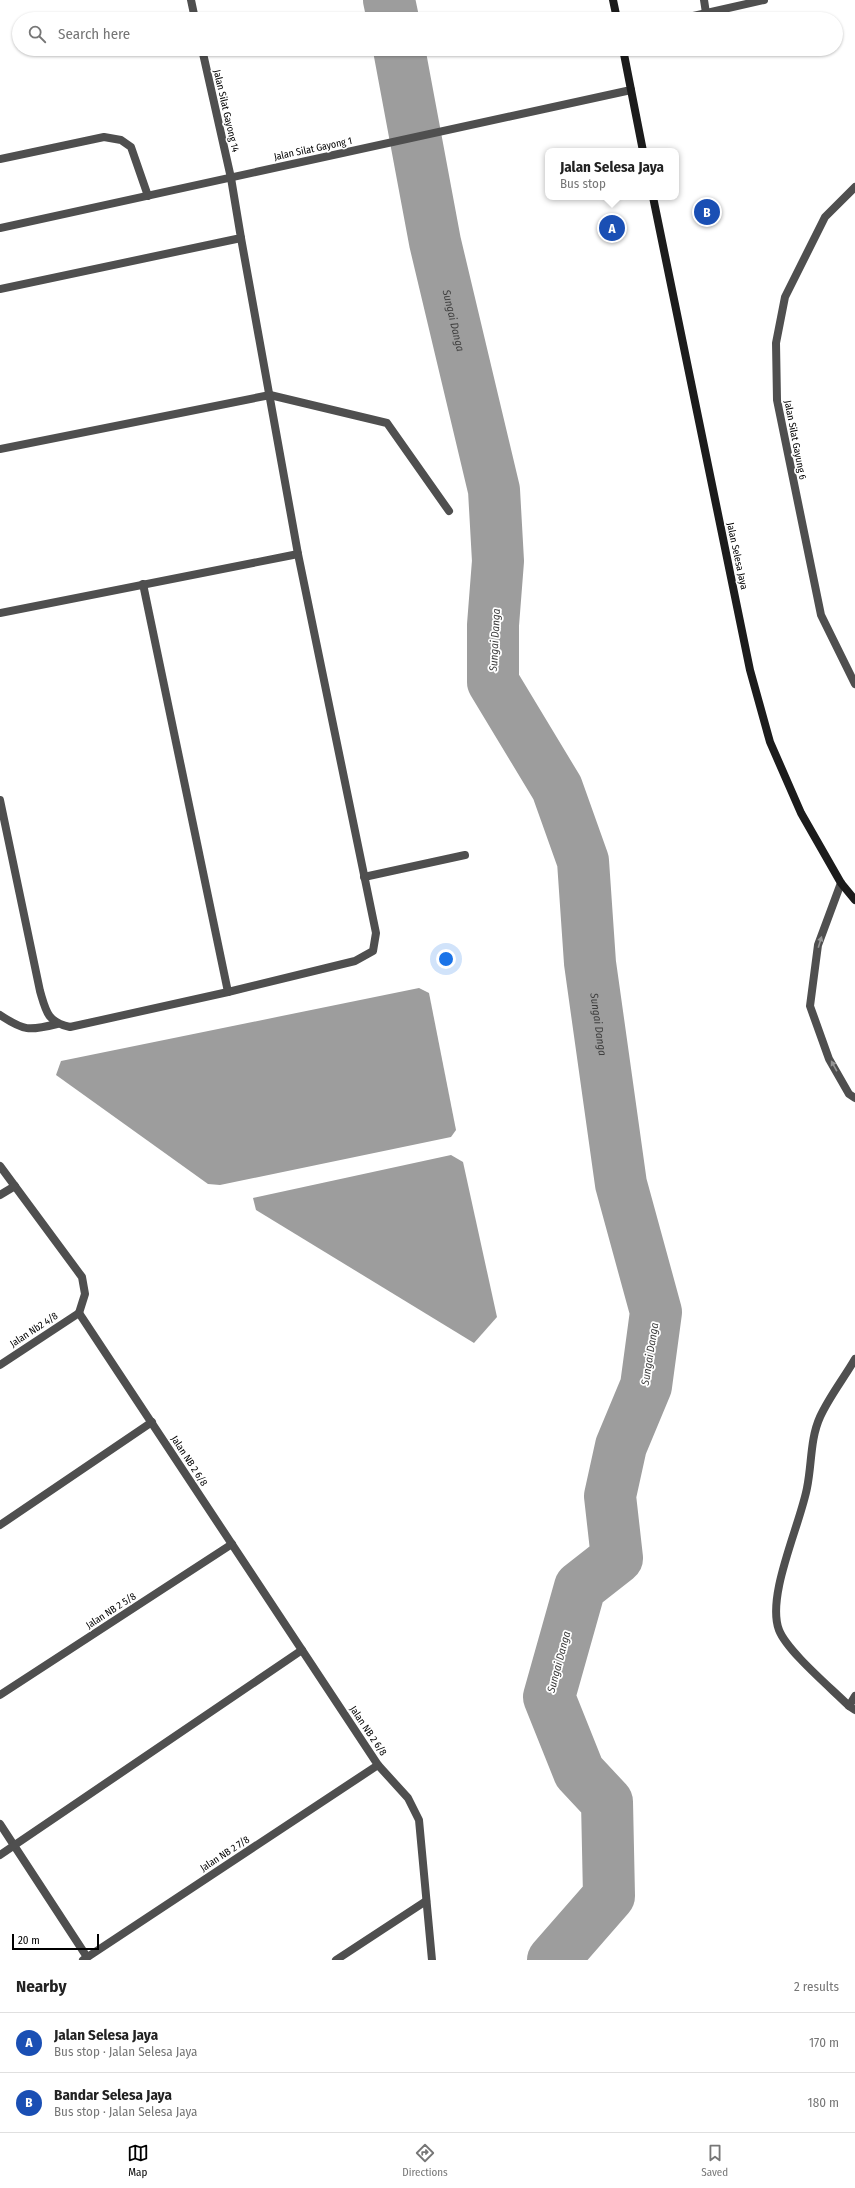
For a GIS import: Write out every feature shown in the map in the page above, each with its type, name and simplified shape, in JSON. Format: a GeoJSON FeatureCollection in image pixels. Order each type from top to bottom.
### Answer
{"type":"FeatureCollection","features":[{"type":"Feature","properties":{"kind":"street"},"geometry":{"type":"LineString","coordinates":[[191,0],[194,12]]}},
{"type":"Feature","properties":{"kind":"street"},"geometry":{"type":"LineString","coordinates":[[613,0],[616,12]]}},
{"type":"Feature","properties":{"kind":"street"},"geometry":{"type":"LineString","coordinates":[[704,0],[706,12]]}},
{"type":"Feature","properties":{"kind":"street"},"geometry":{"type":"LineString","coordinates":[[710,12],[764,0]]}},
{"type":"Feature","properties":{"kind":"street","name":"Jalan Silat Gayong 14"},"geometry":{"type":"LineString","coordinates":[[204,56],[231,178],[298,554],[376,933],[373,951],[355,961],[228,992]]}},
{"type":"Feature","properties":{"kind":"street"},"geometry":{"type":"LineString","coordinates":[[624,56],[642,148]]}},
{"type":"Feature","properties":{"kind":"street","name":"Jalan Silat Gayong 1"},"geometry":{"type":"LineString","coordinates":[[0,228],[630,90]]}},
{"type":"Feature","properties":{"kind":"street"},"geometry":{"type":"LineString","coordinates":[[0,159],[104,137],[121,140],[131,147],[148,196]]}},
{"type":"Feature","properties":{"kind":"street","name":"Jalan Silat Gayung 6"},"geometry":{"type":"LineString","coordinates":[[855,187],[825,218],[785,297],[776,343],[777,400],[821,615],[855,684]]}},
{"type":"Feature","properties":{"kind":"street","name":"Jalan Selesa Jaya"},"geometry":{"type":"LineString","coordinates":[[654,200],[750,670],[770,742],[801,813],[841,883],[855,900]]}},
{"type":"Feature","properties":{"kind":"street"},"geometry":{"type":"LineString","coordinates":[[0,290],[241,238]]}},
{"type":"Feature","properties":{"kind":"street"},"geometry":{"type":"LineString","coordinates":[[0,449],[270,395],[387,423],[449,511]]}},
{"type":"Feature","properties":{"kind":"street"},"geometry":{"type":"LineString","coordinates":[[0,613],[298,554]]}},
{"type":"Feature","properties":{"kind":"street"},"geometry":{"type":"LineString","coordinates":[[0,1015],[18,1027],[29,1029],[35,1030],[57,1024],[70,1027],[228,992],[143,584]]}},
{"type":"Feature","properties":{"kind":"street"},"geometry":{"type":"LineString","coordinates":[[0,800],[42,998],[46,1011],[57,1024]]}},
{"type":"Feature","properties":{"kind":"street"},"geometry":{"type":"LineString","coordinates":[[364,877],[465,855]]}},
{"type":"Feature","properties":{"kind":"street"},"geometry":{"type":"LineString","coordinates":[[841,883],[818,945],[810,1006],[829,1059],[849,1094],[855,1098]]}},
{"type":"Feature","properties":{"kind":"street"},"geometry":{"type":"LineString","coordinates":[[0,1166],[82,1277],[85,1294],[80,1313]]}},
{"type":"Feature","properties":{"kind":"street"},"geometry":{"type":"LineString","coordinates":[[0,1195],[14,1186]]}},
{"type":"Feature","properties":{"kind":"street","name":"Jalan Nb2 4/8"},"geometry":{"type":"LineString","coordinates":[[0,1364],[80,1313]]}},
{"type":"Feature","properties":{"kind":"street","name":"Jalan NB 2 6/8"},"geometry":{"type":"LineString","coordinates":[[80,1313],[378,1765],[408,1798],[418,1820],[432,1960]]}},
{"type":"Feature","properties":{"kind":"street"},"geometry":{"type":"LineString","coordinates":[[852,1708],[787,1643],[779,1630],[776,1617],[781,1577],[807,1488],[814,1434],[820,1416],[855,1359]]}},
{"type":"Feature","properties":{"kind":"street"},"geometry":{"type":"LineString","coordinates":[[0,1525],[152,1422]]}},
{"type":"Feature","properties":{"kind":"street","name":"Jalan NB 2 5/8"},"geometry":{"type":"LineString","coordinates":[[0,1695],[232,1544]]}},
{"type":"Feature","properties":{"kind":"street"},"geometry":{"type":"LineString","coordinates":[[0,1855],[302,1650]]}},
{"type":"Feature","properties":{"kind":"street"},"geometry":{"type":"LineString","coordinates":[[852,1708],[855,1696]]}},
{"type":"Feature","properties":{"kind":"street","name":"Jalan NB 2 7/8"},"geometry":{"type":"LineString","coordinates":[[85,1959],[378,1765]]}},
{"type":"Feature","properties":{"kind":"street"},"geometry":{"type":"LineString","coordinates":[[0,1824],[85,1959]]}},
{"type":"Feature","properties":{"kind":"street"},"geometry":{"type":"LineString","coordinates":[[336,1960],[426,1901]]}},
{"type":"Feature","properties":{"kind":"shaded area"},"geometry":{"type":"Polygon","coordinates":[[[419,988],[429,993],[456,1130],[451,1137],[220,1185],[208,1184],[56,1075],[61,1061],[419,988]]]}},
{"type":"Feature","properties":{"kind":"shaded area"},"geometry":{"type":"Polygon","coordinates":[[[451,1155],[463,1162],[497,1317],[474,1343],[256,1210],[253,1198],[451,1155]]]}},
{"type":"Feature","properties":{"kind":"waterway","name":"Sungai Danga"},"geometry":{"type":"LineString","coordinates":[[389,0],[392,12]]}},
{"type":"Feature","properties":{"kind":"waterway","name":"Sungai Danga"},"geometry":{"type":"LineString","coordinates":[[400,56],[435,242],[494,490],[498,561],[493,625],[493,682],[557,788],[583,861],[590,963],[621,1184],[656,1312],[646,1386],[621,1446],[610,1496],[617,1558],[580,1587],[549,1697],[579,1772],[607,1802],[609,1896],[553,1960]]}},
{"type":"Feature","properties":{"kind":"place","name":"Bandar Selesa Jaya"},"geometry":{"type":"Point","coordinates":[707,212]}},
{"type":"Feature","properties":{"kind":"place","name":"Jalan Selesa Jaya"},"geometry":{"type":"Point","coordinates":[612,228]}}]}
